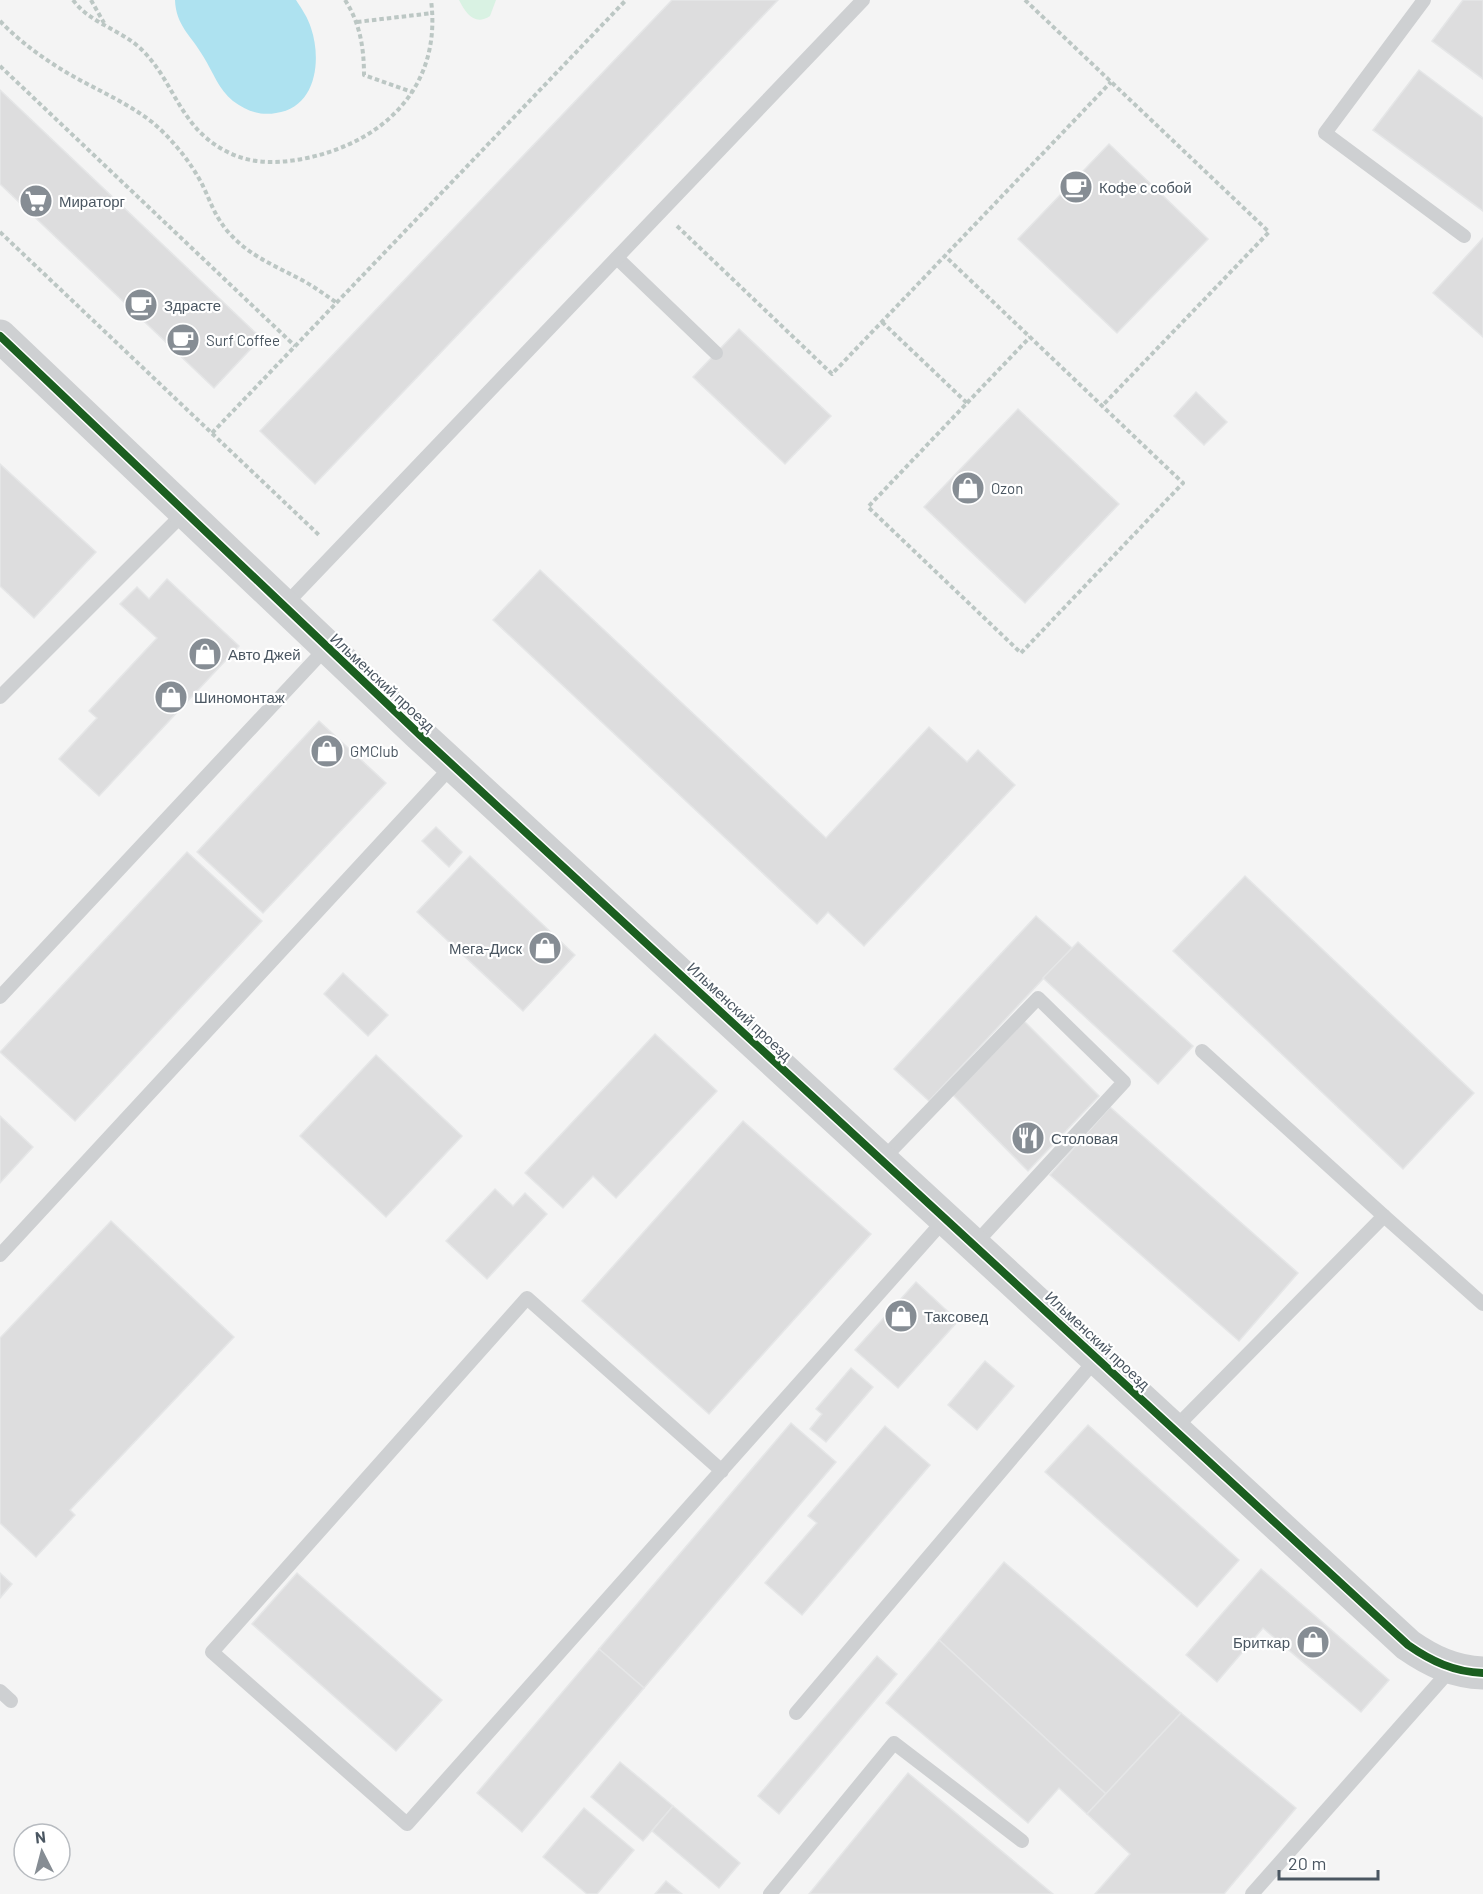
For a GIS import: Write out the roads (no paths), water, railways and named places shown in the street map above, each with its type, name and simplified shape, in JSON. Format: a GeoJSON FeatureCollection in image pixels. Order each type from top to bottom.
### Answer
{"type":"FeatureCollection","features":[{"type":"Feature","properties":{"kind":"street","name":"Ильменский проезд"},"geometry":{"type":"LineString","coordinates":[[0,336],[453,765],[1408,1645],[1426,1658],[1451,1669],[1483,1673]]}},
{"type":"Feature","properties":{"kind":"lane"},"geometry":{"type":"LineString","coordinates":[[284,606],[863,0]]}},
{"type":"Feature","properties":{"kind":"lane"},"geometry":{"type":"LineString","coordinates":[[1424,0],[1326,133],[1464,236]]}},
{"type":"Feature","properties":{"kind":"lane"},"geometry":{"type":"LineString","coordinates":[[617,258],[716,353]]}},
{"type":"Feature","properties":{"kind":"lane"},"geometry":{"type":"LineString","coordinates":[[0,697],[185,512]]}},
{"type":"Feature","properties":{"kind":"lane"},"geometry":{"type":"LineString","coordinates":[[0,997],[327,647]]}},
{"type":"Feature","properties":{"kind":"lane"},"geometry":{"type":"LineString","coordinates":[[0,1255],[453,765]]}},
{"type":"Feature","properties":{"kind":"lane"},"geometry":{"type":"LineString","coordinates":[[882,1160],[1038,998],[1124,1082],[974,1245]]}},
{"type":"Feature","properties":{"kind":"lane"},"geometry":{"type":"LineString","coordinates":[[1202,1051],[1483,1304]]}},
{"type":"Feature","properties":{"kind":"lane"},"geometry":{"type":"LineString","coordinates":[[1174,1429],[1384,1216]]}},
{"type":"Feature","properties":{"kind":"lane"},"geometry":{"type":"LineString","coordinates":[[722,1471],[527,1298],[212,1652],[407,1824],[722,1471],[946,1218]]}},
{"type":"Feature","properties":{"kind":"lane"},"geometry":{"type":"LineString","coordinates":[[796,1713],[1097,1358]]}},
{"type":"Feature","properties":{"kind":"lane"},"geometry":{"type":"LineString","coordinates":[[1252,1894],[1451,1669]]}},
{"type":"Feature","properties":{"kind":"lane"},"geometry":{"type":"LineString","coordinates":[[0,1691],[11,1701]]}},
{"type":"Feature","properties":{"kind":"lane"},"geometry":{"type":"LineString","coordinates":[[770,1894],[894,1743],[1022,1841]]}},
{"type":"Feature","properties":{"kind":"water"},"geometry":{"type":"Polygon","coordinates":[[[175,0],[296,0],[311,28],[316,54],[313,81],[308,92],[300,102],[276,113],[259,113],[238,105],[224,92],[185,30],[178,17],[175,0]]]}},
{"type":"Feature","properties":{"kind":"place","name":"Кофе с собой"},"geometry":{"type":"Point","coordinates":[1076,187]}},
{"type":"Feature","properties":{"kind":"place","name":"Мираторг"},"geometry":{"type":"Point","coordinates":[36,201]}},
{"type":"Feature","properties":{"kind":"place","name":"Здрасте"},"geometry":{"type":"Point","coordinates":[141,305]}},
{"type":"Feature","properties":{"kind":"place","name":"Surf Coffee"},"geometry":{"type":"Point","coordinates":[183,340]}},
{"type":"Feature","properties":{"kind":"place","name":"Ozon"},"geometry":{"type":"Point","coordinates":[968,488]}},
{"type":"Feature","properties":{"kind":"place","name":"Авто Джей"},"geometry":{"type":"Point","coordinates":[205,654]}},
{"type":"Feature","properties":{"kind":"place","name":"Шиномонтаж"},"geometry":{"type":"Point","coordinates":[171,697]}},
{"type":"Feature","properties":{"kind":"place","name":"GMClub"},"geometry":{"type":"Point","coordinates":[327,751]}},
{"type":"Feature","properties":{"kind":"place","name":"Мега-Диск"},"geometry":{"type":"Point","coordinates":[545,948]}},
{"type":"Feature","properties":{"kind":"place","name":"Столовая"},"geometry":{"type":"Point","coordinates":[1028,1138]}},
{"type":"Feature","properties":{"kind":"place","name":"Таксовед"},"geometry":{"type":"Point","coordinates":[901,1316]}},
{"type":"Feature","properties":{"kind":"place","name":"Бриткар"},"geometry":{"type":"Point","coordinates":[1313,1642]}}]}
